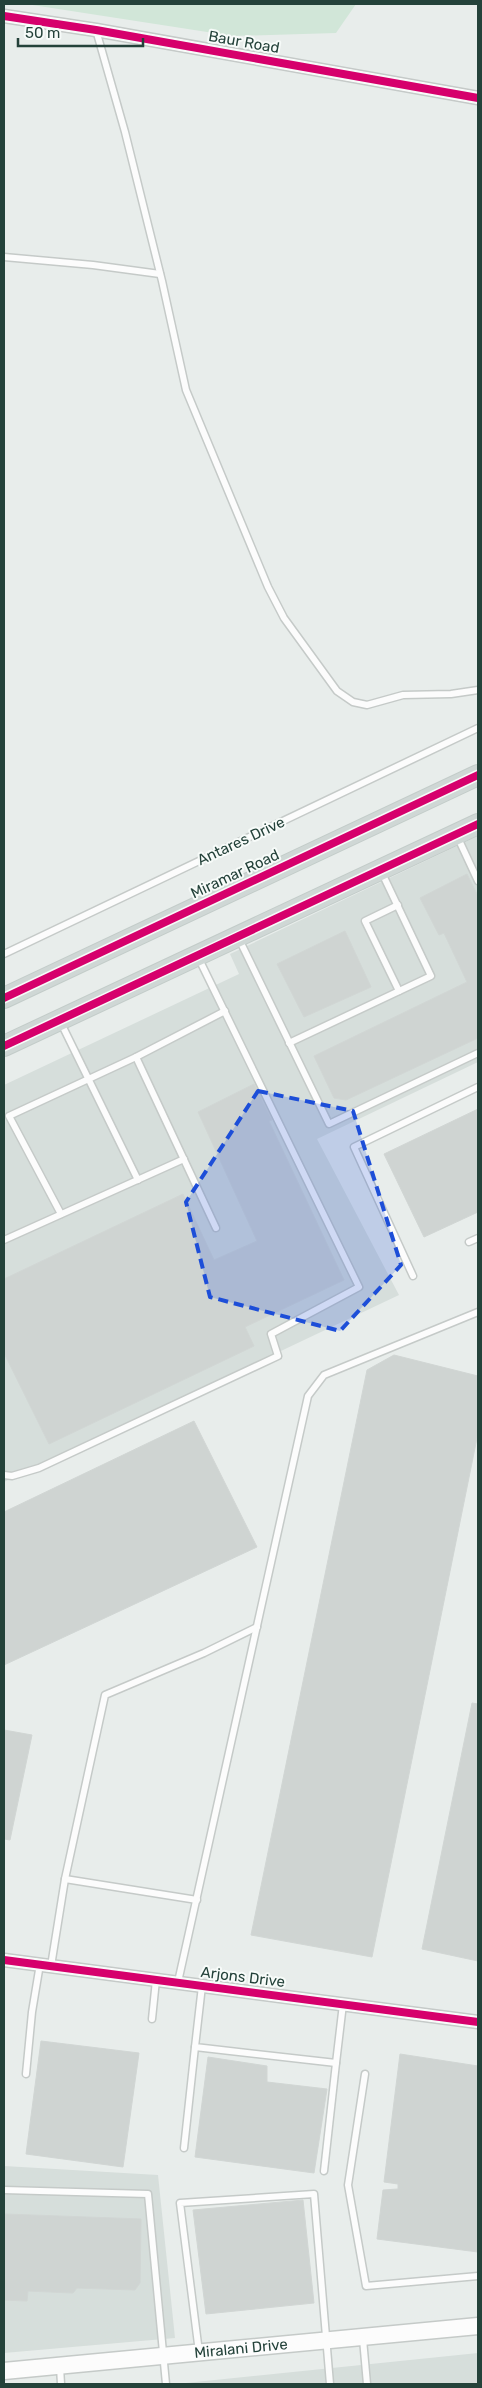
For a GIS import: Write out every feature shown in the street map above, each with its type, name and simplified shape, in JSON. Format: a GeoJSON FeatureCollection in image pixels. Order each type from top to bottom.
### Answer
{"type":"FeatureCollection","features":[{"type":"Feature","properties":{"kind":"main road","name":"Miramar Road"},"geometry":{"type":"LineString","coordinates":[[4,998],[478,775]]}},
{"type":"Feature","properties":{"kind":"main road"},"geometry":{"type":"LineString","coordinates":[[4,1046],[478,824]]}},
{"type":"Feature","properties":{"kind":"street","name":"Baur Road"},"geometry":{"type":"LineString","coordinates":[[4,16],[96,30],[478,98]]}},
{"type":"Feature","properties":{"kind":"street","name":"Arjons Drive"},"geometry":{"type":"LineString","coordinates":[[4,1960],[478,2022]]}},
{"type":"Feature","properties":{"kind":"street","name":"Miralani Drive"},"geometry":{"type":"LineString","coordinates":[[4,2371],[478,2326]]}},
{"type":"Feature","properties":{"kind":"lane"},"geometry":{"type":"LineString","coordinates":[[96,30],[125,132],[186,390],[268,587],[284,618],[337,690],[353,702],[366,705],[404,695],[451,694],[478,690]]}},
{"type":"Feature","properties":{"kind":"lane"},"geometry":{"type":"LineString","coordinates":[[4,256],[160,274]]}},
{"type":"Feature","properties":{"kind":"lane","name":"Antares Drive"},"geometry":{"type":"LineString","coordinates":[[4,954],[478,728]]}},
{"type":"Feature","properties":{"kind":"lane"},"geometry":{"type":"LineString","coordinates":[[456,834],[478,881]]}},
{"type":"Feature","properties":{"kind":"lane"},"geometry":{"type":"LineString","coordinates":[[289,1042],[431,976],[381,869]]}},
{"type":"Feature","properties":{"kind":"lane"},"geometry":{"type":"LineString","coordinates":[[398,905],[364,921],[398,991]]}},
{"type":"Feature","properties":{"kind":"lane"},"geometry":{"type":"LineString","coordinates":[[238,936],[329,1124],[478,1052]]}},
{"type":"Feature","properties":{"kind":"lane"},"geometry":{"type":"LineString","coordinates":[[4,1475],[12,1476],[39,1468],[278,1356],[272,1334],[359,1287],[197,955]]}},
{"type":"Feature","properties":{"kind":"lane"},"geometry":{"type":"LineString","coordinates":[[61,1214],[9,1116],[136,1057],[225,1011]]}},
{"type":"Feature","properties":{"kind":"lane"},"geometry":{"type":"LineString","coordinates":[[60,1020],[138,1180]]}},
{"type":"Feature","properties":{"kind":"lane"},"geometry":{"type":"LineString","coordinates":[[136,1057],[216,1228]]}},
{"type":"Feature","properties":{"kind":"lane"},"geometry":{"type":"LineString","coordinates":[[413,1276],[354,1147],[478,1087]]}},
{"type":"Feature","properties":{"kind":"lane"},"geometry":{"type":"LineString","coordinates":[[4,1240],[184,1159]]}},
{"type":"Feature","properties":{"kind":"lane"},"geometry":{"type":"LineString","coordinates":[[469,1242],[478,1238]]}},
{"type":"Feature","properties":{"kind":"lane"},"geometry":{"type":"LineString","coordinates":[[178,1982],[308,1396],[324,1375],[478,1312]]}},
{"type":"Feature","properties":{"kind":"lane"},"geometry":{"type":"LineString","coordinates":[[26,2074],[32,2012],[46,1965],[105,1695],[204,1653],[257,1627]]}},
{"type":"Feature","properties":{"kind":"lane"},"geometry":{"type":"LineString","coordinates":[[65,1879],[197,1900]]}},
{"type":"Feature","properties":{"kind":"lane"},"geometry":{"type":"LineString","coordinates":[[152,2019],[156,1980]]}},
{"type":"Feature","properties":{"kind":"lane"},"geometry":{"type":"LineString","coordinates":[[184,2148],[202,1986]]}},
{"type":"Feature","properties":{"kind":"lane"},"geometry":{"type":"LineString","coordinates":[[324,2171],[343,2004]]}},
{"type":"Feature","properties":{"kind":"lane"},"geometry":{"type":"LineString","coordinates":[[195,2047],[336,2063]]}},
{"type":"Feature","properties":{"kind":"lane"},"geometry":{"type":"LineString","coordinates":[[365,2074],[348,2185],[366,2286],[478,2276]]}},
{"type":"Feature","properties":{"kind":"lane"},"geometry":{"type":"LineString","coordinates":[[4,2190],[148,2194],[166,2384]]}},
{"type":"Feature","properties":{"kind":"lane"},"geometry":{"type":"LineString","coordinates":[[199,2353],[180,2203],[314,2194],[330,2384]]}},
{"type":"Feature","properties":{"kind":"lane"},"geometry":{"type":"LineString","coordinates":[[362,2337],[367,2384]]}},
{"type":"Feature","properties":{"kind":"lane"},"geometry":{"type":"LineString","coordinates":[[60,2366],[61,2384]]}},
{"type":"Feature","properties":{"kind":"highlighted area"},"geometry":{"type":"Polygon","coordinates":[[[258,1091],[353,1111],[401,1265],[340,1331],[210,1297],[186,1202],[258,1091]]]}},
{"type":"Feature","properties":{"kind":"shaded area"},"geometry":{"type":"Polygon","coordinates":[[[478,836],[478,1062],[317,1139],[399,1295],[4,1482],[4,1085],[239,974],[230,954],[478,836]]]}},
{"type":"Feature","properties":{"kind":"shaded area"},"geometry":{"type":"Polygon","coordinates":[[[4,2166],[158,2175],[175,2338],[4,2353],[4,2166]]]}},
{"type":"Feature","properties":{"kind":"shaded area"},"geometry":{"type":"Polygon","coordinates":[[[478,2353],[478,2384],[176,2384],[478,2353]]]}},
{"type":"Feature","properties":{"kind":"green space"},"geometry":{"type":"Polygon","coordinates":[[[26,4],[356,4],[336,33],[233,36],[26,4]]]}},
{"type":"Feature","properties":{"kind":"building"},"geometry":{"type":"Polygon","coordinates":[[[467,874],[478,896],[478,1038],[346,1100],[334,1098],[314,1056],[467,982],[444,933],[439,935],[420,898],[467,874]]]}},
{"type":"Feature","properties":{"kind":"building"},"geometry":{"type":"Polygon","coordinates":[[[345,931],[371,987],[304,1017],[277,964],[345,931]]]}},
{"type":"Feature","properties":{"kind":"building"},"geometry":{"type":"Polygon","coordinates":[[[254,1084],[272,1120],[269,1121],[344,1280],[245,1327],[254,1346],[49,1444],[4,1353],[4,1279],[183,1194],[214,1260],[257,1241],[198,1112],[254,1084]]]}},
{"type":"Feature","properties":{"kind":"building"},"geometry":{"type":"Polygon","coordinates":[[[478,1109],[478,1212],[424,1237],[384,1154],[478,1109]]]}},
{"type":"Feature","properties":{"kind":"building"},"geometry":{"type":"Polygon","coordinates":[[[394,1355],[478,1376],[478,1433],[372,1957],[251,1935],[367,1370],[394,1355]]]}},
{"type":"Feature","properties":{"kind":"building"},"geometry":{"type":"Polygon","coordinates":[[[194,1421],[257,1547],[4,1665],[4,1512],[194,1421]]]}},
{"type":"Feature","properties":{"kind":"building"},"geometry":{"type":"Polygon","coordinates":[[[472,1703],[478,1704],[478,1961],[422,1949],[472,1703]]]}},
{"type":"Feature","properties":{"kind":"building"},"geometry":{"type":"Polygon","coordinates":[[[4,1730],[32,1735],[10,1840],[4,1839],[4,1730]]]}},
{"type":"Feature","properties":{"kind":"building"},"geometry":{"type":"Polygon","coordinates":[[[41,2041],[139,2053],[123,2167],[26,2154],[41,2041]]]}},
{"type":"Feature","properties":{"kind":"building"},"geometry":{"type":"Polygon","coordinates":[[[400,2054],[478,2066],[478,2252],[377,2239],[383,2190],[398,2189],[398,2184],[384,2182],[400,2054]]]}},
{"type":"Feature","properties":{"kind":"building"},"geometry":{"type":"Polygon","coordinates":[[[208,2057],[267,2066],[267,2082],[327,2089],[314,2173],[195,2157],[208,2057]]]}},
{"type":"Feature","properties":{"kind":"building"},"geometry":{"type":"Polygon","coordinates":[[[303,2200],[314,2303],[206,2314],[193,2210],[303,2200]]]}},
{"type":"Feature","properties":{"kind":"building"},"geometry":{"type":"Polygon","coordinates":[[[4,2214],[141,2219],[140,2283],[135,2290],[77,2288],[73,2293],[28,2291],[27,2301],[4,2300],[4,2214]]]}},
{"type":"Feature","properties":{"kind":"cycle path"},"geometry":{"type":"LineString","coordinates":[[4,16],[96,30],[478,98]]}},
{"type":"Feature","properties":{"kind":"cycle path"},"geometry":{"type":"LineString","coordinates":[[4,998],[478,775]]}},
{"type":"Feature","properties":{"kind":"cycle path"},"geometry":{"type":"LineString","coordinates":[[4,1046],[478,824]]}},
{"type":"Feature","properties":{"kind":"cycle path"},"geometry":{"type":"LineString","coordinates":[[4,1960],[478,2022]]}}]}
